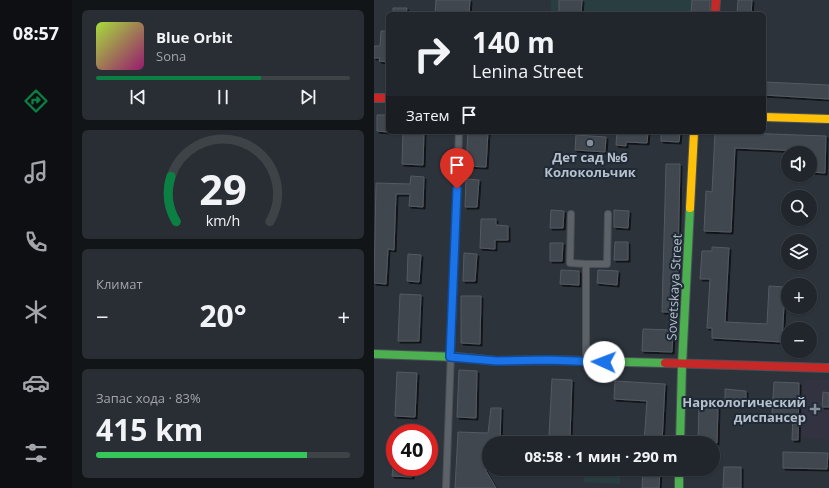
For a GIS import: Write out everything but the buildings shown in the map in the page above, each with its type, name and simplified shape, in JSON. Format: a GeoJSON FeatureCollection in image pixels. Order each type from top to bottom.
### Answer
{"type":"FeatureCollection","features":[{"type":"Feature","properties":{"kind":"street"},"geometry":{"type":"LineString","coordinates":[[715,12],[716,0]]}},
{"type":"Feature","properties":{"kind":"street"},"geometry":{"type":"LineString","coordinates":[[374,98],[386,98]]}},
{"type":"Feature","properties":{"kind":"street"},"geometry":{"type":"LineString","coordinates":[[766,116],[829,120]]}},
{"type":"Feature","properties":{"kind":"street"},"geometry":{"type":"LineString","coordinates":[[446,488],[459,134]]}},
{"type":"Feature","properties":{"kind":"street","name":"Sovetskaya Street"},"geometry":{"type":"LineString","coordinates":[[680,436],[682,364],[694,134]]}},
{"type":"Feature","properties":{"kind":"street"},"geometry":{"type":"LineString","coordinates":[[571,214],[570,263],[586,264],[607,264],[608,214]]}},
{"type":"Feature","properties":{"kind":"street"},"geometry":{"type":"LineString","coordinates":[[586,264],[586,361]]}},
{"type":"Feature","properties":{"kind":"street"},"geometry":{"type":"LineString","coordinates":[[374,354],[450,357],[497,361],[586,361],[829,368]]}},
{"type":"Feature","properties":{"kind":"street"},"geometry":{"type":"LineString","coordinates":[[679,488],[680,476]]}},
{"type":"Feature","properties":{"kind":"shaded area","name":"Наркологический диспансер"},"geometry":{"type":"Polygon","coordinates":[[[803,379],[829,380],[829,440],[801,438],[803,379]]]}},
{"type":"Feature","properties":{"kind":"green space"},"geometry":{"type":"Polygon","coordinates":[[[551,0],[713,0],[712,12],[551,12],[551,0]]]}},
{"type":"Feature","properties":{"kind":"green space"},"geometry":{"type":"Polygon","coordinates":[[[584,476],[620,476],[620,484],[584,482],[584,476]]]}},
{"type":"Feature","properties":{"kind":"traffic: fast"},"geometry":{"type":"LineString","coordinates":[[680,436],[682,365],[690,208]]}},
{"type":"Feature","properties":{"kind":"traffic: fast"},"geometry":{"type":"LineString","coordinates":[[374,354],[457,357],[497,361],[548,360],[665,363]]}},
{"type":"Feature","properties":{"kind":"traffic: fast"},"geometry":{"type":"LineString","coordinates":[[679,476],[679,488]]}},
{"type":"Feature","properties":{"kind":"traffic: slow"},"geometry":{"type":"LineString","coordinates":[[766,117],[829,119]]}},
{"type":"Feature","properties":{"kind":"traffic: slow"},"geometry":{"type":"LineString","coordinates":[[690,208],[694,134]]}},
{"type":"Feature","properties":{"kind":"traffic: jam"},"geometry":{"type":"LineString","coordinates":[[715,12],[716,0]]}},
{"type":"Feature","properties":{"kind":"traffic: jam"},"geometry":{"type":"LineString","coordinates":[[374,98],[386,98]]}},
{"type":"Feature","properties":{"kind":"traffic: jam"},"geometry":{"type":"LineString","coordinates":[[665,363],[829,368]]}},
{"type":"Feature","properties":{"kind":"place","name":"Дет сад №6 Колокольчик"},"geometry":{"type":"Point","coordinates":[590,143]}},
{"type":"Feature","properties":{"kind":"place","name":"Наркологический диспансер"},"geometry":{"type":"Point","coordinates":[815,409]}},
{"type":"Feature","properties":{"kind":"route"},"geometry":{"type":"LineString","coordinates":[[457,189],[450,357],[497,361],[548,360],[604,362]]}}]}
